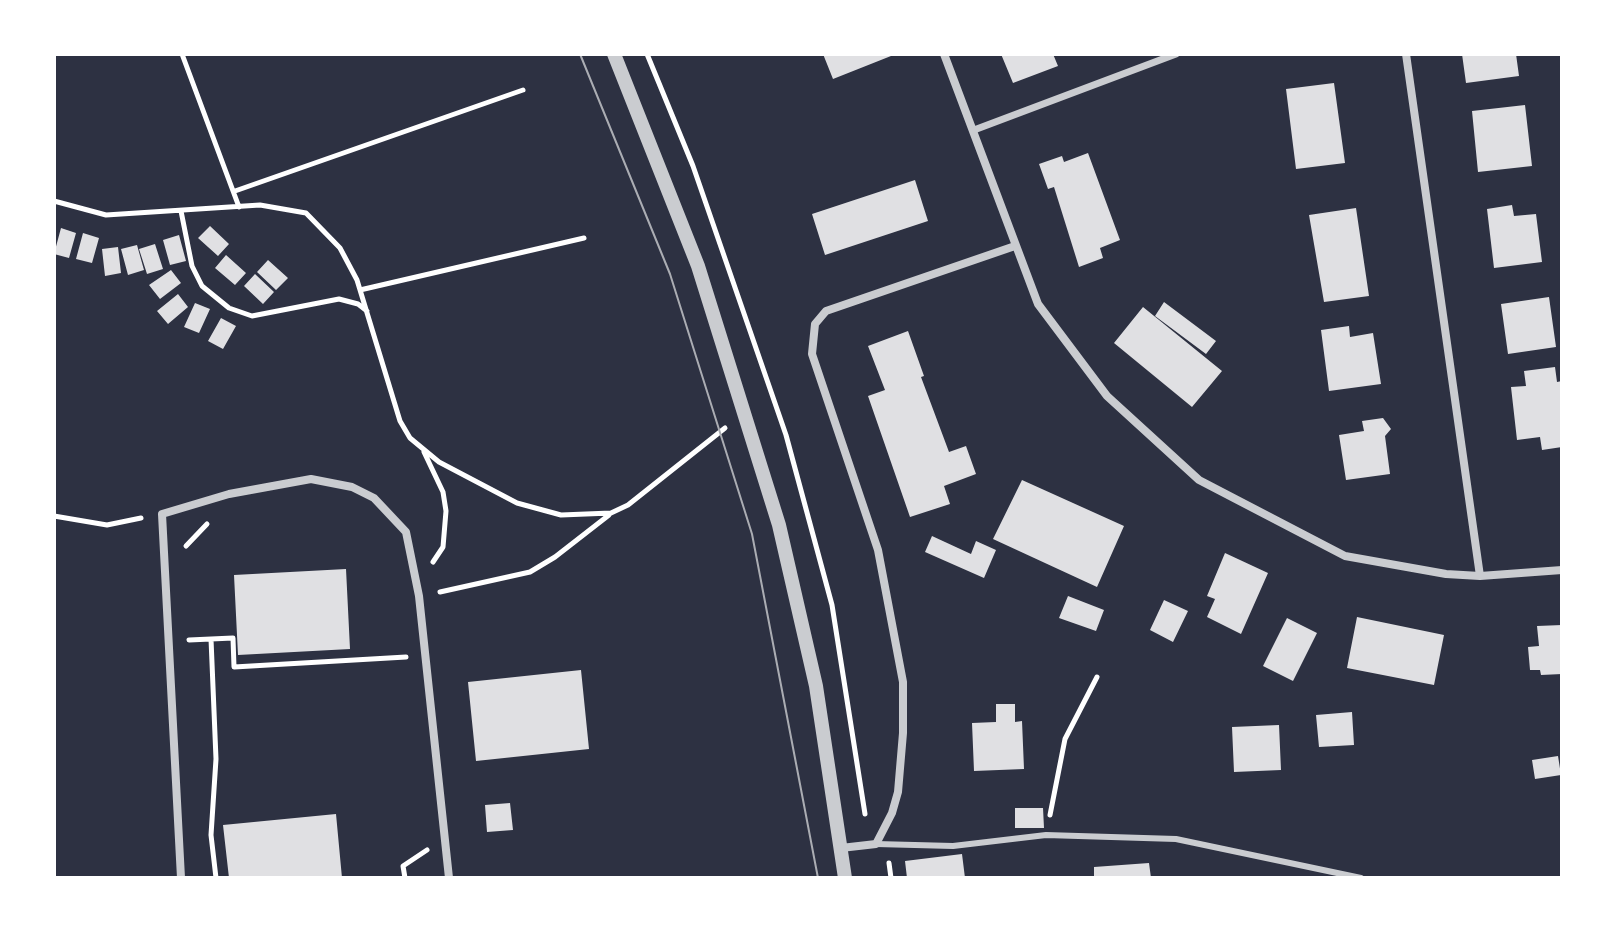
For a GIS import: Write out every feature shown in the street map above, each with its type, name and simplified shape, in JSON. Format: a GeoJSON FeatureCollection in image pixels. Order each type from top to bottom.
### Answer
{"type":"FeatureCollection","features":[{"type":"Feature","properties":{"kind":"street"},"geometry":{"type":"LineString","coordinates":[[614,54],[698,266],[779,525],[804,629],[845,878]]}},
{"type":"Feature","properties":{"kind":"street"},"geometry":{"type":"LineString","coordinates":[[944,54],[1038,304],[1107,396],[1199,480],[1345,556],[1396,568],[1480,576],[1562,570]]}},
{"type":"Feature","properties":{"kind":"street"},"geometry":{"type":"LineString","coordinates":[[974,130],[1176,54]]}},
{"type":"Feature","properties":{"kind":"street"},"geometry":{"type":"LineString","coordinates":[[1406,54],[1480,576]]}},
{"type":"Feature","properties":{"kind":"street"},"geometry":{"type":"LineString","coordinates":[[841,848],[876,844],[898,792],[903,682],[878,550],[812,354],[811,338],[815,324],[826,311],[1015,246]]}},
{"type":"Feature","properties":{"kind":"street"},"geometry":{"type":"LineString","coordinates":[[181,878],[162,514],[229,494],[311,479],[352,487],[374,498],[406,532],[419,596],[449,878]]}},
{"type":"Feature","properties":{"kind":"lane"},"geometry":{"type":"LineString","coordinates":[[876,844],[953,846],[1046,835],[1176,839],[1361,878]]}},
{"type":"Feature","properties":{"kind":"path"},"geometry":{"type":"LineString","coordinates":[[182,54],[239,207]]}},
{"type":"Feature","properties":{"kind":"path"},"geometry":{"type":"LineString","coordinates":[[235,191],[523,90]]}},
{"type":"Feature","properties":{"kind":"path"},"geometry":{"type":"LineString","coordinates":[[54,201],[106,215],[274,205],[306,213],[340,248],[360,290],[400,421],[424,451],[443,492],[446,532],[443,547],[417,581]]}},
{"type":"Feature","properties":{"kind":"path"},"geometry":{"type":"LineString","coordinates":[[181,211],[192,266],[202,286],[229,308],[252,316],[339,299],[358,304],[367,312]]}},
{"type":"Feature","properties":{"kind":"path"},"geometry":{"type":"LineString","coordinates":[[360,290],[584,238]]}},
{"type":"Feature","properties":{"kind":"path"},"geometry":{"type":"LineString","coordinates":[[419,596],[530,572],[555,557],[611,513],[628,505],[745,413]]}},
{"type":"Feature","properties":{"kind":"path"},"geometry":{"type":"LineString","coordinates":[[424,451],[517,503],[561,515],[582,517],[611,513]]}},
{"type":"Feature","properties":{"kind":"path"},"geometry":{"type":"LineString","coordinates":[[54,516],[107,525],[162,514]]}},
{"type":"Feature","properties":{"kind":"path"},"geometry":{"type":"LineString","coordinates":[[184,554],[188,541],[215,519]]}},
{"type":"Feature","properties":{"kind":"path"},"geometry":{"type":"LineString","coordinates":[[188,626],[188,640]]}},
{"type":"Feature","properties":{"kind":"path"},"geometry":{"type":"LineString","coordinates":[[168,641],[233,638],[234,667],[402,658]]}},
{"type":"Feature","properties":{"kind":"path"},"geometry":{"type":"LineString","coordinates":[[211,639],[216,759],[211,835],[216,878]]}},
{"type":"Feature","properties":{"kind":"path"},"geometry":{"type":"LineString","coordinates":[[1046,835],[1065,739],[1097,677]]}},
{"type":"Feature","properties":{"kind":"building"},"geometry":{"type":"Polygon","coordinates":[[[823,54],[890,54],[891,56],[833,79],[823,54]]]}},
{"type":"Feature","properties":{"kind":"building"},"geometry":{"type":"Polygon","coordinates":[[[1001,54],[1053,54],[1058,66],[1013,83],[1001,54]]]}},
{"type":"Feature","properties":{"kind":"building"},"geometry":{"type":"Polygon","coordinates":[[[1462,54],[1516,54],[1519,76],[1466,83],[1462,54]]]}},
{"type":"Feature","properties":{"kind":"building"},"geometry":{"type":"Polygon","coordinates":[[[1334,83],[1345,163],[1296,169],[1286,89],[1334,83]]]}},
{"type":"Feature","properties":{"kind":"building"},"geometry":{"type":"Polygon","coordinates":[[[1525,105],[1532,166],[1478,172],[1472,111],[1525,105]]]}},
{"type":"Feature","properties":{"kind":"building"},"geometry":{"type":"Polygon","coordinates":[[[1088,153],[1120,240],[1100,248],[1103,258],[1079,267],[1054,187],[1048,189],[1039,164],[1062,156],[1064,162],[1088,153]]]}},
{"type":"Feature","properties":{"kind":"building"},"geometry":{"type":"Polygon","coordinates":[[[915,180],[928,221],[825,255],[812,214],[915,180]]]}},
{"type":"Feature","properties":{"kind":"building"},"geometry":{"type":"Polygon","coordinates":[[[1512,205],[1514,216],[1536,214],[1542,262],[1494,268],[1487,209],[1512,205]]]}},
{"type":"Feature","properties":{"kind":"building"},"geometry":{"type":"Polygon","coordinates":[[[1356,208],[1369,296],[1324,302],[1309,215],[1356,208]]]}},
{"type":"Feature","properties":{"kind":"building"},"geometry":{"type":"Polygon","coordinates":[[[210,226],[229,244],[218,256],[198,238],[210,226]]]}},
{"type":"Feature","properties":{"kind":"building"},"geometry":{"type":"Polygon","coordinates":[[[61,228],[76,233],[69,258],[54,254],[61,228]]]}},
{"type":"Feature","properties":{"kind":"building"},"geometry":{"type":"Polygon","coordinates":[[[83,233],[99,238],[92,263],[76,259],[83,233]]]}},
{"type":"Feature","properties":{"kind":"building"},"geometry":{"type":"Polygon","coordinates":[[[179,235],[186,261],[170,265],[163,240],[179,235]]]}},
{"type":"Feature","properties":{"kind":"building"},"geometry":{"type":"Polygon","coordinates":[[[155,244],[163,269],[147,274],[139,249],[155,244]]]}},
{"type":"Feature","properties":{"kind":"building"},"geometry":{"type":"Polygon","coordinates":[[[137,245],[144,270],[128,275],[121,249],[137,245]]]}},
{"type":"Feature","properties":{"kind":"building"},"geometry":{"type":"Polygon","coordinates":[[[118,247],[121,273],[105,276],[102,249],[118,247]]]}},
{"type":"Feature","properties":{"kind":"building"},"geometry":{"type":"Polygon","coordinates":[[[226,255],[246,273],[235,285],[215,268],[226,255]]]}},
{"type":"Feature","properties":{"kind":"building"},"geometry":{"type":"Polygon","coordinates":[[[268,260],[288,278],[276,290],[257,272],[268,260]]]}},
{"type":"Feature","properties":{"kind":"building"},"geometry":{"type":"Polygon","coordinates":[[[171,270],[181,283],[160,299],[149,285],[171,270]]]}},
{"type":"Feature","properties":{"kind":"building"},"geometry":{"type":"Polygon","coordinates":[[[255,274],[274,292],[263,304],[244,286],[255,274]]]}},
{"type":"Feature","properties":{"kind":"building"},"geometry":{"type":"Polygon","coordinates":[[[178,294],[188,307],[168,324],[157,311],[178,294]]]}},
{"type":"Feature","properties":{"kind":"building"},"geometry":{"type":"Polygon","coordinates":[[[1549,297],[1556,347],[1508,354],[1501,304],[1549,297]]]}},
{"type":"Feature","properties":{"kind":"building"},"geometry":{"type":"Polygon","coordinates":[[[1164,302],[1216,341],[1206,354],[1155,316],[1164,302]]]}},
{"type":"Feature","properties":{"kind":"building"},"geometry":{"type":"Polygon","coordinates":[[[195,303],[210,309],[199,333],[184,327],[195,303]]]}},
{"type":"Feature","properties":{"kind":"building"},"geometry":{"type":"Polygon","coordinates":[[[1143,307],[1222,371],[1192,407],[1114,343],[1143,307]]]}},
{"type":"Feature","properties":{"kind":"building"},"geometry":{"type":"Polygon","coordinates":[[[221,318],[236,326],[223,349],[208,341],[221,318]]]}},
{"type":"Feature","properties":{"kind":"building"},"geometry":{"type":"Polygon","coordinates":[[[1349,326],[1350,337],[1373,333],[1381,384],[1329,391],[1321,330],[1349,326]]]}},
{"type":"Feature","properties":{"kind":"building"},"geometry":{"type":"Polygon","coordinates":[[[908,331],[924,376],[921,377],[949,452],[966,446],[976,474],[944,486],[950,504],[910,517],[868,396],[885,390],[868,346],[908,331]]]}},
{"type":"Feature","properties":{"kind":"building"},"geometry":{"type":"Polygon","coordinates":[[[1555,367],[1557,382],[1562,381],[1562,447],[1542,450],[1540,437],[1517,440],[1511,387],[1526,386],[1524,371],[1555,367]]]}},
{"type":"Feature","properties":{"kind":"building"},"geometry":{"type":"Polygon","coordinates":[[[1383,418],[1391,429],[1385,436],[1390,474],[1346,480],[1339,435],[1364,431],[1362,421],[1383,418]]]}},
{"type":"Feature","properties":{"kind":"building"},"geometry":{"type":"Polygon","coordinates":[[[1022,480],[1124,526],[1097,587],[993,539],[1022,480]]]}},
{"type":"Feature","properties":{"kind":"building"},"geometry":{"type":"Polygon","coordinates":[[[932,536],[971,554],[976,541],[996,550],[984,578],[925,552],[932,536]]]}},
{"type":"Feature","properties":{"kind":"building"},"geometry":{"type":"Polygon","coordinates":[[[1225,553],[1268,573],[1241,634],[1207,617],[1215,599],[1207,596],[1225,553]]]}},
{"type":"Feature","properties":{"kind":"building"},"geometry":{"type":"Polygon","coordinates":[[[346,569],[350,649],[238,655],[234,575],[346,569]]]}},
{"type":"Feature","properties":{"kind":"building"},"geometry":{"type":"Polygon","coordinates":[[[1068,596],[1104,610],[1096,631],[1059,618],[1068,596]]]}},
{"type":"Feature","properties":{"kind":"building"},"geometry":{"type":"Polygon","coordinates":[[[1164,600],[1188,611],[1173,642],[1150,630],[1164,600]]]}},
{"type":"Feature","properties":{"kind":"building"},"geometry":{"type":"Polygon","coordinates":[[[1357,617],[1444,635],[1434,685],[1347,668],[1357,617]]]}},
{"type":"Feature","properties":{"kind":"building"},"geometry":{"type":"Polygon","coordinates":[[[1287,618],[1317,633],[1293,681],[1263,666],[1287,618]]]}},
{"type":"Feature","properties":{"kind":"building"},"geometry":{"type":"Polygon","coordinates":[[[1562,625],[1562,674],[1541,675],[1540,670],[1530,670],[1528,647],[1539,646],[1537,626],[1562,625]]]}},
{"type":"Feature","properties":{"kind":"building"},"geometry":{"type":"Polygon","coordinates":[[[581,670],[589,749],[476,761],[468,682],[581,670]]]}},
{"type":"Feature","properties":{"kind":"building"},"geometry":{"type":"Polygon","coordinates":[[[996,704],[1015,704],[1015,722],[1022,721],[1024,769],[974,771],[972,723],[996,722],[996,704]]]}},
{"type":"Feature","properties":{"kind":"building"},"geometry":{"type":"Polygon","coordinates":[[[1352,712],[1354,745],[1319,747],[1316,715],[1352,712]]]}},
{"type":"Feature","properties":{"kind":"building"},"geometry":{"type":"Polygon","coordinates":[[[1279,725],[1281,770],[1234,772],[1232,727],[1279,725]]]}},
{"type":"Feature","properties":{"kind":"building"},"geometry":{"type":"Polygon","coordinates":[[[1558,756],[1561,775],[1535,779],[1532,760],[1558,756]]]}},
{"type":"Feature","properties":{"kind":"building"},"geometry":{"type":"Polygon","coordinates":[[[510,803],[513,830],[487,832],[485,805],[510,803]]]}},
{"type":"Feature","properties":{"kind":"building"},"geometry":{"type":"Polygon","coordinates":[[[1015,808],[1043,808],[1044,828],[1015,828],[1015,808]]]}},
{"type":"Feature","properties":{"kind":"building"},"geometry":{"type":"Polygon","coordinates":[[[336,814],[342,878],[229,878],[223,825],[336,814]]]}},
{"type":"Feature","properties":{"kind":"building"},"geometry":{"type":"Polygon","coordinates":[[[962,854],[965,878],[907,878],[905,861],[962,854]]]}},
{"type":"Feature","properties":{"kind":"building"},"geometry":{"type":"Polygon","coordinates":[[[1149,863],[1151,878],[1094,878],[1094,867],[1149,863]]]}},
{"type":"Feature","properties":{"kind":"tram line"},"geometry":{"type":"LineString","coordinates":[[580,54],[670,274],[752,534],[818,878]]}}]}
